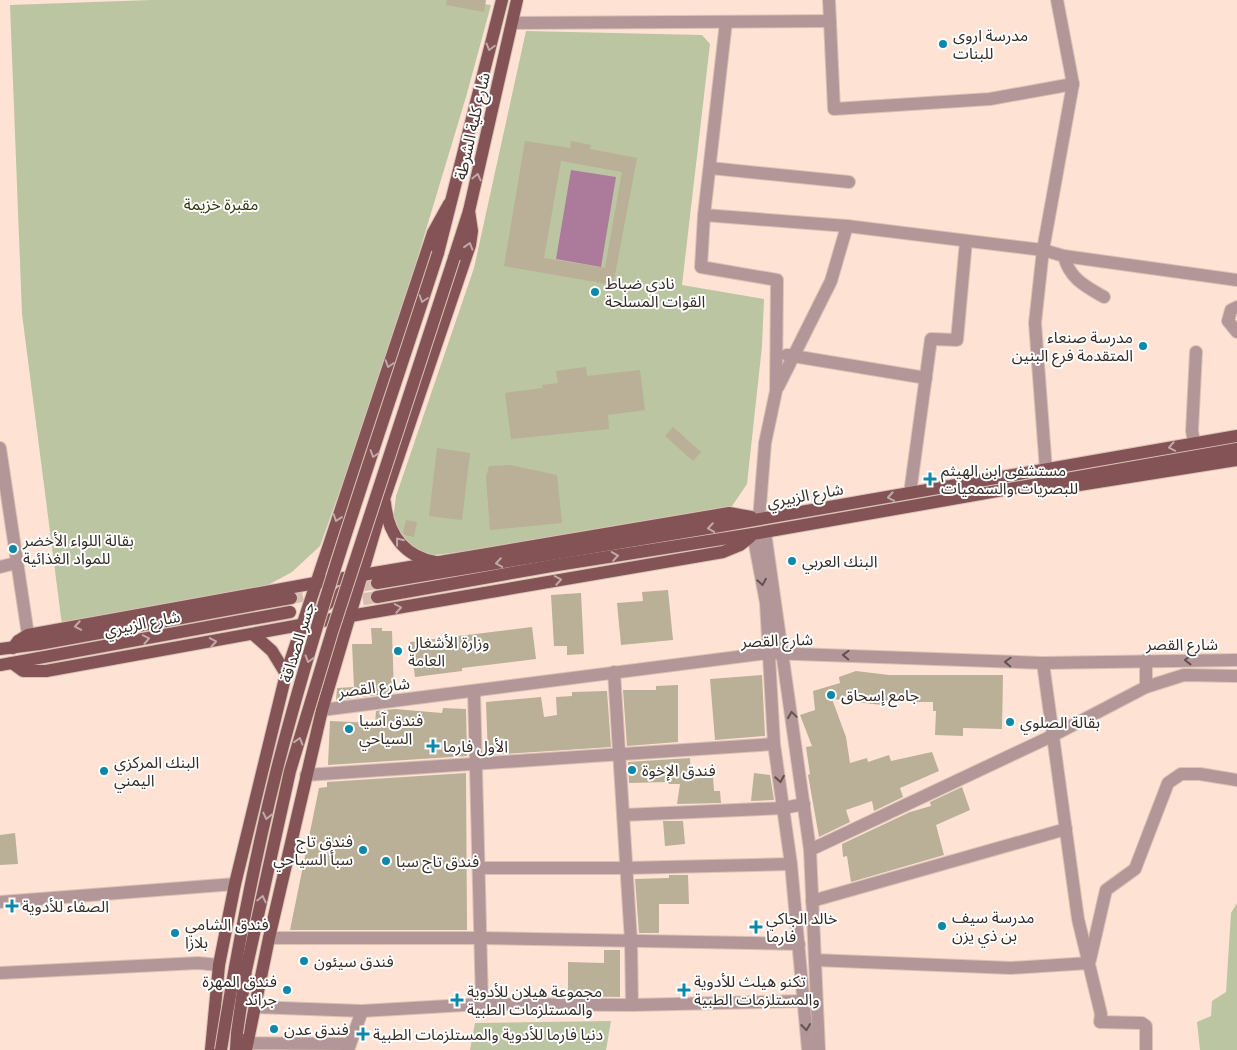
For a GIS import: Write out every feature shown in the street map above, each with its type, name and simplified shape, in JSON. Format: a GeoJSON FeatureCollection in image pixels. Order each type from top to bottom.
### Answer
{"type":"FeatureCollection","features":[{"type":"Feature","properties":{"kind":"main road","name":"شارع كلية الشرطة"},"geometry":{"type":"LineString","coordinates":[[438,252],[502,0]]}},
{"type":"Feature","properties":{"kind":"main road","name":"شارع كلية الشرطة"},"geometry":{"type":"LineString","coordinates":[[454,258],[469,210],[517,0]]}},
{"type":"Feature","properties":{"kind":"main road"},"geometry":{"type":"LineString","coordinates":[[211,1050],[219,965],[235,884],[286,674],[433,233],[449,204]]}},
{"type":"Feature","properties":{"kind":"main road"},"geometry":{"type":"LineString","coordinates":[[241,1044],[255,1006],[322,710],[385,496],[470,244],[472,231],[469,210]]}},
{"type":"Feature","properties":{"kind":"main road","name":"جسر الصداقة"},"geometry":{"type":"LineString","coordinates":[[221,1050],[233,975],[277,769],[316,631],[438,252]]}},
{"type":"Feature","properties":{"kind":"main road","name":"جسر الصداقة"},"geometry":{"type":"LineString","coordinates":[[241,1044],[246,970],[290,772],[332,632],[454,258]]}},
{"type":"Feature","properties":{"kind":"main road","name":"شارع الزبيري"},"geometry":{"type":"LineString","coordinates":[[377,583],[1237,436]]}},
{"type":"Feature","properties":{"kind":"main road","name":"شارع الزبيري"},"geometry":{"type":"LineString","coordinates":[[378,597],[558,565],[813,524],[1237,449]]}},
{"type":"Feature","properties":{"kind":"main road","name":"شارع الزبيري"},"geometry":{"type":"LineString","coordinates":[[813,524],[859,524],[1047,490],[1237,460]]}},
{"type":"Feature","properties":{"kind":"main road"},"geometry":{"type":"LineString","coordinates":[[385,496],[386,517],[400,544],[412,554],[440,563]]}},
{"type":"Feature","properties":{"kind":"main road"},"geometry":{"type":"LineString","coordinates":[[6,648],[28,635],[361,575],[730,513],[759,519]]}},
{"type":"Feature","properties":{"kind":"main road"},"geometry":{"type":"LineString","coordinates":[[6,664],[23,671],[46,672],[350,616],[723,552],[740,545],[759,533]]}},
{"type":"Feature","properties":{"kind":"main road"},"geometry":{"type":"LineString","coordinates":[[302,626],[361,575]]}},
{"type":"Feature","properties":{"kind":"main road"},"geometry":{"type":"LineString","coordinates":[[315,583],[350,616]]}},
{"type":"Feature","properties":{"kind":"main road","name":"شارع الزبيري"},"geometry":{"type":"LineString","coordinates":[[6,648],[291,598]]}},
{"type":"Feature","properties":{"kind":"main road","name":"شارع الزبيري"},"geometry":{"type":"LineString","coordinates":[[6,664],[290,612]]}},
{"type":"Feature","properties":{"kind":"main road"},"geometry":{"type":"LineString","coordinates":[[254,635],[272,651],[286,674]]}},
{"type":"Feature","properties":{"kind":"street"},"geometry":{"type":"LineString","coordinates":[[829,0],[834,109],[990,98],[1073,84]]}},
{"type":"Feature","properties":{"kind":"street"},"geometry":{"type":"LineString","coordinates":[[1046,470],[1035,323],[1043,250],[1073,84],[1057,0]]}},
{"type":"Feature","properties":{"kind":"street"},"geometry":{"type":"LineString","coordinates":[[512,22],[830,21]]}},
{"type":"Feature","properties":{"kind":"street"},"geometry":{"type":"LineString","coordinates":[[726,22],[704,215],[701,267],[777,280],[776,391],[765,444],[759,519]]}},
{"type":"Feature","properties":{"kind":"street"},"geometry":{"type":"LineString","coordinates":[[710,168],[849,182]]}},
{"type":"Feature","properties":{"kind":"street"},"geometry":{"type":"LineString","coordinates":[[704,215],[847,226],[966,240],[1043,250],[1064,256],[1237,280]]}},
{"type":"Feature","properties":{"kind":"street"},"geometry":{"type":"LineString","coordinates":[[776,391],[831,281],[847,226]]}},
{"type":"Feature","properties":{"kind":"street"},"geometry":{"type":"LineString","coordinates":[[910,493],[931,339],[957,340],[966,240]]}},
{"type":"Feature","properties":{"kind":"street"},"geometry":{"type":"LineString","coordinates":[[1064,256],[1067,269],[1082,284],[1104,297]]}},
{"type":"Feature","properties":{"kind":"street"},"geometry":{"type":"LineString","coordinates":[[1237,307],[1231,310],[1228,321],[1237,332]]}},
{"type":"Feature","properties":{"kind":"street"},"geometry":{"type":"LineString","coordinates":[[1194,442],[1192,432],[1196,352]]}},
{"type":"Feature","properties":{"kind":"street"},"geometry":{"type":"LineString","coordinates":[[777,354],[794,355],[926,378]]}},
{"type":"Feature","properties":{"kind":"street"},"geometry":{"type":"LineString","coordinates":[[0,448],[28,635]]}},
{"type":"Feature","properties":{"kind":"street"},"geometry":{"type":"LineString","coordinates":[[759,533],[784,653],[810,850],[819,1050]]}},
{"type":"Feature","properties":{"kind":"street"},"geometry":{"type":"LineString","coordinates":[[759,533],[766,603],[774,744],[792,864],[808,1050]]}},
{"type":"Feature","properties":{"kind":"street"},"geometry":{"type":"LineString","coordinates":[[0,566],[16,563]]}},
{"type":"Feature","properties":{"kind":"street","name":"شارع القصر"},"geometry":{"type":"LineString","coordinates":[[322,710],[768,653],[1043,663],[1237,660]]}},
{"type":"Feature","properties":{"kind":"street"},"geometry":{"type":"LineString","coordinates":[[1146,660],[1146,687]]}},
{"type":"Feature","properties":{"kind":"street"},"geometry":{"type":"LineString","coordinates":[[1043,663],[1078,919],[1101,1014],[1100,1022],[1142,1023],[1147,1031],[1146,1050]]}},
{"type":"Feature","properties":{"kind":"street"},"geometry":{"type":"LineString","coordinates":[[614,672],[631,941],[632,1005]]}},
{"type":"Feature","properties":{"kind":"street","name":"شارع القصر"},"geometry":{"type":"LineString","coordinates":[[810,850],[1054,735],[1146,687],[1184,675],[1237,676]]}},
{"type":"Feature","properties":{"kind":"street"},"geometry":{"type":"LineString","coordinates":[[474,691],[482,1004]]}},
{"type":"Feature","properties":{"kind":"street"},"geometry":{"type":"LineString","coordinates":[[306,775],[774,744]]}},
{"type":"Feature","properties":{"kind":"street"},"geometry":{"type":"LineString","coordinates":[[1089,963],[1106,890],[1136,868],[1168,783],[1181,774],[1200,774],[1237,780]]}},
{"type":"Feature","properties":{"kind":"street"},"geometry":{"type":"LineString","coordinates":[[623,815],[784,808],[804,804]]}},
{"type":"Feature","properties":{"kind":"street"},"geometry":{"type":"LineString","coordinates":[[812,901],[1066,830]]}},
{"type":"Feature","properties":{"kind":"street"},"geometry":{"type":"LineString","coordinates":[[479,868],[626,868],[792,864]]}},
{"type":"Feature","properties":{"kind":"street"},"geometry":{"type":"LineString","coordinates":[[0,902],[235,884]]}},
{"type":"Feature","properties":{"kind":"street"},"geometry":{"type":"LineString","coordinates":[[269,938],[480,938],[799,944]]}},
{"type":"Feature","properties":{"kind":"street"},"geometry":{"type":"LineString","coordinates":[[815,960],[1011,968],[1089,963]]}},
{"type":"Feature","properties":{"kind":"street"},"geometry":{"type":"LineString","coordinates":[[0,973],[198,963],[219,965]]}},
{"type":"Feature","properties":{"kind":"street"},"geometry":{"type":"LineString","coordinates":[[255,1006],[362,1011],[482,1004],[632,1005],[803,1001]]}},
{"type":"Feature","properties":{"kind":"street"},"geometry":{"type":"LineString","coordinates":[[241,1044],[349,1047],[362,1011]]}},
{"type":"Feature","properties":{"kind":"green space","name":"مقبرة خزيمة"},"geometry":{"type":"Polygon","coordinates":[[[151,0],[457,0],[491,5],[466,97],[387,359],[320,546],[292,572],[257,591],[62,625],[22,314],[10,5],[151,0]]]}},
{"type":"Feature","properties":{"kind":"green space","name":"نادي ضباط القوات المسلحة"},"geometry":{"type":"Polygon","coordinates":[[[526,31],[702,35],[710,44],[682,285],[764,299],[762,346],[747,484],[732,506],[468,551],[426,556],[409,548],[393,520],[396,496],[474,268],[526,31]]]}},
{"type":"Feature","properties":{"kind":"green space"},"geometry":{"type":"Polygon","coordinates":[[[1237,903],[1237,1050],[1200,1050],[1197,1022],[1211,1016],[1212,1001],[1226,992],[1231,913],[1237,903]]]}},
{"type":"Feature","properties":{"kind":"green space"},"geometry":{"type":"Polygon","coordinates":[[[611,1021],[606,1050],[470,1050],[475,1023],[611,1021]]]}},
{"type":"Feature","properties":{"kind":"shaded area"},"geometry":{"type":"Polygon","coordinates":[[[571,170],[616,177],[601,267],[556,259],[571,170]]]}},
{"type":"Feature","properties":{"kind":"building"},"geometry":{"type":"Polygon","coordinates":[[[447,0],[486,0],[484,12],[446,5],[447,0]]]}},
{"type":"Feature","properties":{"kind":"building"},"geometry":{"type":"Polygon","coordinates":[[[525,141],[570,148],[571,141],[591,145],[590,149],[637,158],[613,285],[504,266],[525,141]],[[561,161],[544,258],[605,268],[622,172],[561,161]]]}},
{"type":"Feature","properties":{"kind":"building"},"geometry":{"type":"Polygon","coordinates":[[[586,367],[587,376],[640,370],[645,410],[608,415],[609,429],[511,439],[505,393],[543,388],[542,385],[558,383],[556,371],[586,367]]]}},
{"type":"Feature","properties":{"kind":"building"},"geometry":{"type":"Polygon","coordinates":[[[673,427],[701,452],[693,461],[665,436],[673,427]]]}},
{"type":"Feature","properties":{"kind":"building"},"geometry":{"type":"Polygon","coordinates":[[[437,448],[470,453],[462,520],[429,516],[437,448]]]}},
{"type":"Feature","properties":{"kind":"building"},"geometry":{"type":"Polygon","coordinates":[[[510,465],[557,475],[562,523],[490,530],[486,477],[489,466],[510,465]]]}},
{"type":"Feature","properties":{"kind":"building"},"geometry":{"type":"Polygon","coordinates":[[[406,520],[417,522],[414,537],[405,535],[403,532],[406,520]]]}},
{"type":"Feature","properties":{"kind":"building"},"geometry":{"type":"Polygon","coordinates":[[[668,590],[673,640],[621,645],[617,603],[643,601],[642,592],[668,590]]]}},
{"type":"Feature","properties":{"kind":"building"},"geometry":{"type":"Polygon","coordinates":[[[581,593],[584,654],[567,655],[567,646],[554,646],[551,595],[581,593]]]}},
{"type":"Feature","properties":{"kind":"building"},"geometry":{"type":"Polygon","coordinates":[[[532,627],[536,659],[462,668],[462,671],[415,677],[410,642],[532,627]]]}},
{"type":"Feature","properties":{"kind":"building"},"geometry":{"type":"Polygon","coordinates":[[[371,628],[382,628],[382,631],[392,631],[394,693],[336,700],[337,688],[354,687],[352,644],[372,644],[371,628]]]}},
{"type":"Feature","properties":{"kind":"building"},"geometry":{"type":"Polygon","coordinates":[[[856,671],[889,675],[1003,675],[1002,729],[963,728],[963,736],[935,735],[936,711],[933,711],[933,702],[882,702],[882,705],[856,702],[857,696],[844,700],[832,699],[846,737],[850,763],[867,758],[868,762],[889,755],[891,761],[932,752],[939,771],[900,788],[903,797],[874,811],[872,801],[846,810],[850,822],[819,837],[808,775],[810,774],[806,747],[812,746],[800,715],[815,710],[813,691],[840,683],[839,677],[856,671]]]}},
{"type":"Feature","properties":{"kind":"building"},"geometry":{"type":"Polygon","coordinates":[[[762,675],[765,736],[715,740],[710,679],[762,675]]]}},
{"type":"Feature","properties":{"kind":"building"},"geometry":{"type":"Polygon","coordinates":[[[678,685],[678,742],[627,746],[623,690],[656,690],[656,686],[678,685]]]}},
{"type":"Feature","properties":{"kind":"building"},"geometry":{"type":"Polygon","coordinates":[[[607,691],[611,747],[488,755],[486,702],[541,697],[544,717],[557,715],[556,697],[572,696],[572,692],[607,691]]]}},
{"type":"Feature","properties":{"kind":"building"},"geometry":{"type":"Polygon","coordinates":[[[443,708],[466,709],[467,756],[328,765],[330,721],[375,723],[376,711],[395,709],[442,713],[443,708]]]}},
{"type":"Feature","properties":{"kind":"building"},"geometry":{"type":"Polygon","coordinates":[[[690,758],[691,779],[713,777],[714,791],[720,791],[721,803],[677,804],[680,784],[669,784],[668,782],[629,783],[628,762],[690,758]]]}},
{"type":"Feature","properties":{"kind":"building","name":"فندق تاج سبا"},"geometry":{"type":"Polygon","coordinates":[[[466,773],[467,930],[290,930],[319,788],[327,787],[327,782],[466,773]]]}},
{"type":"Feature","properties":{"kind":"building"},"geometry":{"type":"Polygon","coordinates":[[[754,773],[770,775],[774,800],[751,801],[754,773]]]}},
{"type":"Feature","properties":{"kind":"building"},"geometry":{"type":"Polygon","coordinates":[[[962,787],[970,810],[936,825],[944,855],[851,882],[847,856],[843,857],[842,844],[910,812],[931,806],[930,802],[962,787]]]}},
{"type":"Feature","properties":{"kind":"building"},"geometry":{"type":"Polygon","coordinates":[[[663,821],[683,821],[685,844],[665,846],[663,821]]]}},
{"type":"Feature","properties":{"kind":"building"},"geometry":{"type":"Polygon","coordinates":[[[15,833],[18,864],[0,865],[0,835],[15,833]]]}},
{"type":"Feature","properties":{"kind":"building"},"geometry":{"type":"Polygon","coordinates":[[[669,875],[688,875],[689,904],[659,904],[659,933],[639,933],[635,879],[669,878],[669,875]]]}},
{"type":"Feature","properties":{"kind":"building"},"geometry":{"type":"Polygon","coordinates":[[[604,950],[620,950],[620,997],[568,996],[568,962],[604,963],[604,950]]]}},
{"type":"Feature","properties":{"kind":"tunnel"},"geometry":{"type":"LineString","coordinates":[[291,598],[377,583]]}},
{"type":"Feature","properties":{"kind":"tunnel"},"geometry":{"type":"LineString","coordinates":[[345,602],[377,597]]}},
{"type":"Feature","properties":{"kind":"place","name":"مدرسة اروى للبنات"},"geometry":{"type":"Point","coordinates":[943,44]}},
{"type":"Feature","properties":{"kind":"place","name":"نادي ضباط القوات المسلحة"},"geometry":{"type":"Point","coordinates":[595,292]}},
{"type":"Feature","properties":{"kind":"place","name":"مدرسة صنعاء المتقدمة فرع البنين"},"geometry":{"type":"Point","coordinates":[1143,346]}},
{"type":"Feature","properties":{"kind":"place","name":"مستشفى ابن الهيثم للبصريات والسمعيات"},"geometry":{"type":"Point","coordinates":[930,479]}},
{"type":"Feature","properties":{"kind":"place","name":"بقالة اللواء الأخضر للمواد الغذائية"},"geometry":{"type":"Point","coordinates":[13,549]}},
{"type":"Feature","properties":{"kind":"place","name":"البنك العربي"},"geometry":{"type":"Point","coordinates":[792,561]}},
{"type":"Feature","properties":{"kind":"place","name":"وزارة الأشغال العامة"},"geometry":{"type":"Point","coordinates":[398,651]}},
{"type":"Feature","properties":{"kind":"place","name":"جامع إسحاق"},"geometry":{"type":"Point","coordinates":[831,695]}},
{"type":"Feature","properties":{"kind":"place","name":"بقالة الصلوي"},"geometry":{"type":"Point","coordinates":[1010,722]}},
{"type":"Feature","properties":{"kind":"place","name":"فندق آسيا السياحي"},"geometry":{"type":"Point","coordinates":[349,729]}},
{"type":"Feature","properties":{"kind":"place","name":"الأول فارما"},"geometry":{"type":"Point","coordinates":[433,746]}},
{"type":"Feature","properties":{"kind":"place","name":"فندق الإخوة"},"geometry":{"type":"Point","coordinates":[632,770]}},
{"type":"Feature","properties":{"kind":"place","name":"البنك المركزي اليمني"},"geometry":{"type":"Point","coordinates":[104,771]}},
{"type":"Feature","properties":{"kind":"place","name":"فندق تاج سبأ السياحي"},"geometry":{"type":"Point","coordinates":[363,850]}},
{"type":"Feature","properties":{"kind":"place","name":"فندق تاج سبا"},"geometry":{"type":"Point","coordinates":[386,861]}},
{"type":"Feature","properties":{"kind":"place","name":"الصفاء للأدوية"},"geometry":{"type":"Point","coordinates":[12,906]}},
{"type":"Feature","properties":{"kind":"place","name":"مدرسة سيف بن ذي يزن"},"geometry":{"type":"Point","coordinates":[942,926]}},
{"type":"Feature","properties":{"kind":"place","name":"خالد الجاكي فارما"},"geometry":{"type":"Point","coordinates":[756,927]}},
{"type":"Feature","properties":{"kind":"place","name":"فندق الشامي بلازا"},"geometry":{"type":"Point","coordinates":[175,933]}},
{"type":"Feature","properties":{"kind":"place","name":"فندق سيئون"},"geometry":{"type":"Point","coordinates":[304,961]}},
{"type":"Feature","properties":{"kind":"place","name":"فندق المهرة جراند"},"geometry":{"type":"Point","coordinates":[287,990]}},
{"type":"Feature","properties":{"kind":"place","name":"تكنو هيلث للأدوية والمستلزمات الطبية"},"geometry":{"type":"Point","coordinates":[684,990]}},
{"type":"Feature","properties":{"kind":"place","name":"مجموعة هيلان للأدوية والمستلزمات الطبية"},"geometry":{"type":"Point","coordinates":[457,1000]}},
{"type":"Feature","properties":{"kind":"place","name":"فندق عدن"},"geometry":{"type":"Point","coordinates":[274,1029]}},
{"type":"Feature","properties":{"kind":"place","name":"دنيا فارما للأدوية والمستلزمات الطبية"},"geometry":{"type":"Point","coordinates":[363,1034]}}]}
